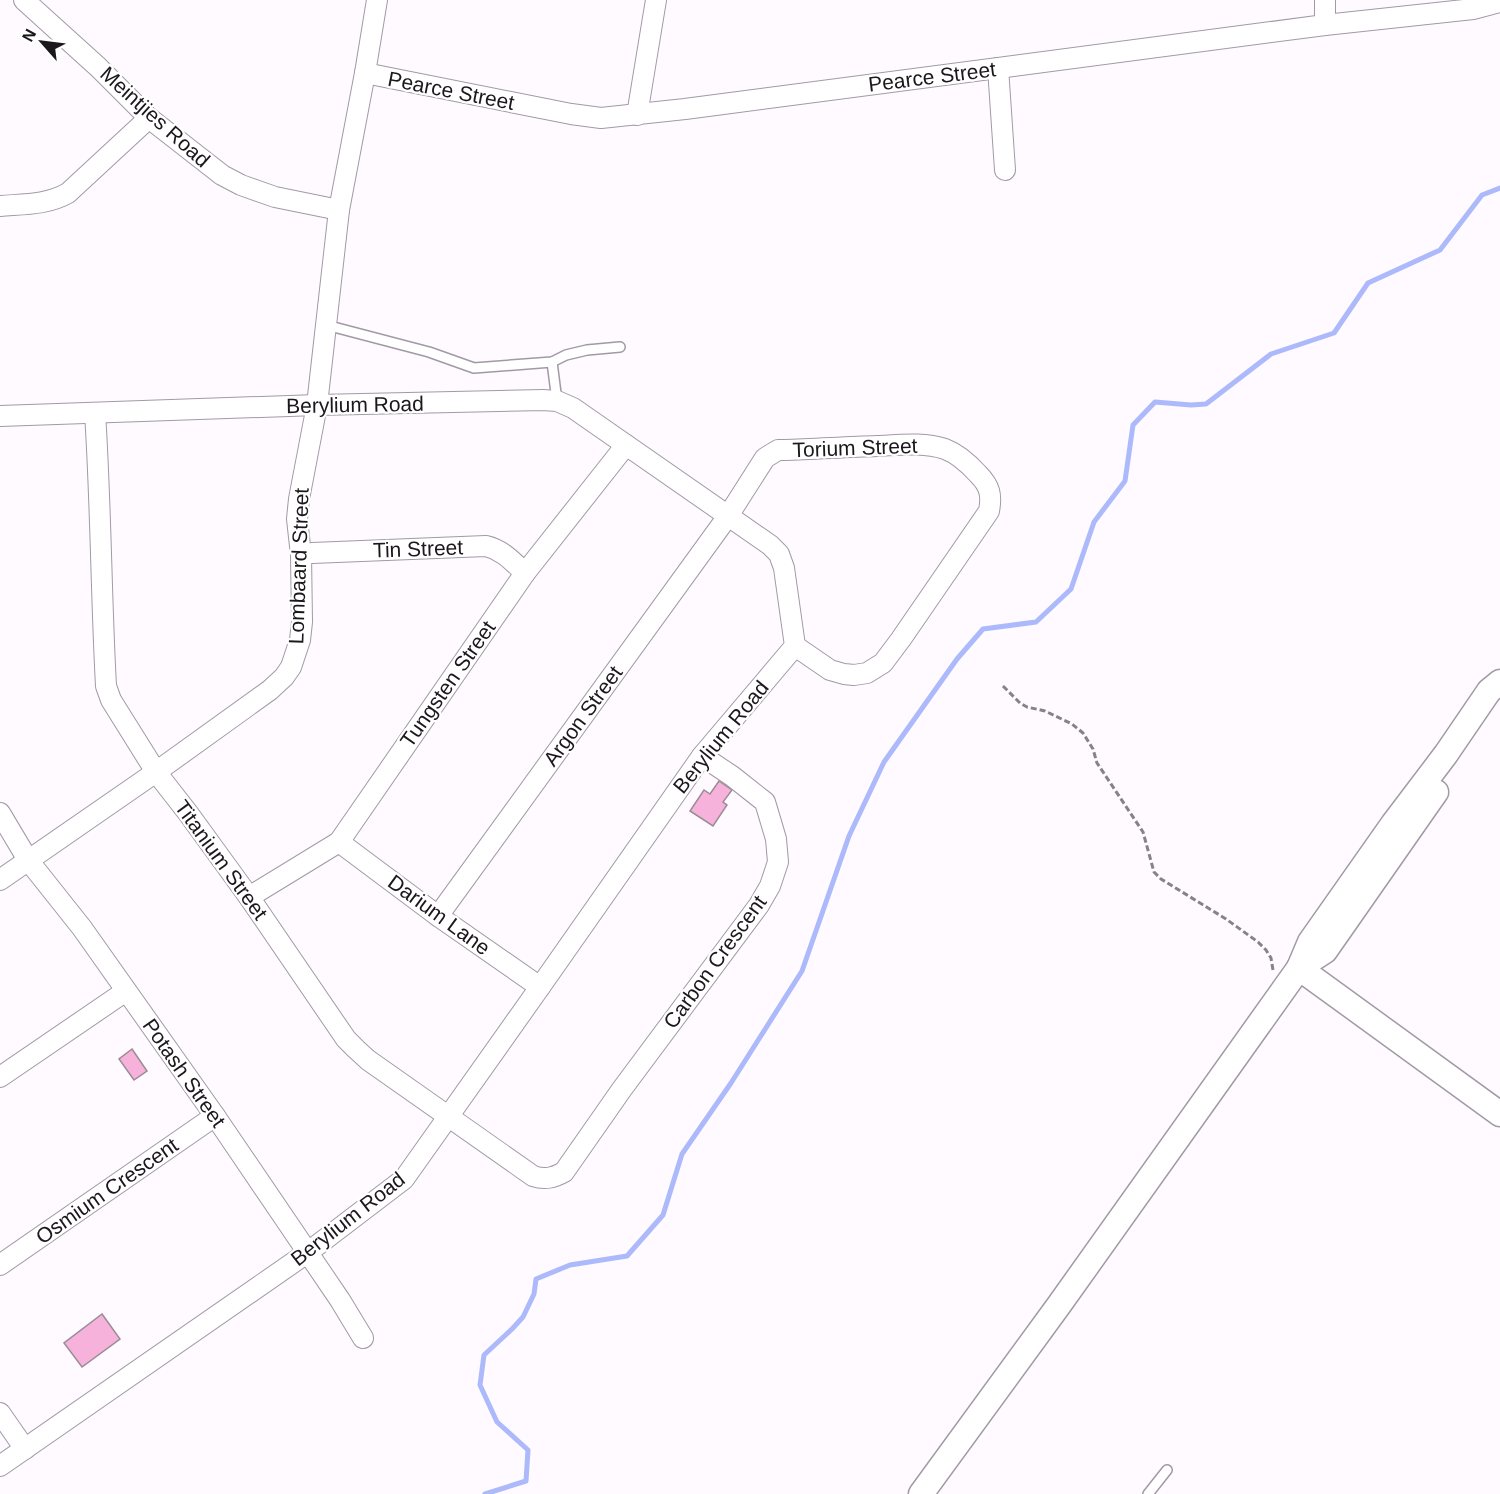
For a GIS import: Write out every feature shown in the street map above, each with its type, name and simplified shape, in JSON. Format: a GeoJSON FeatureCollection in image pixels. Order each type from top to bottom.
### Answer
{"type":"FeatureCollection","features":[{"type":"Feature","properties":{"kind":"street","name":"Meintjies Road"},"geometry":{"type":"LineString","coordinates":[[24,0],[98,67],[149,118],[222,175],[241,185],[275,197],[339,210]]}},
{"type":"Feature","properties":{"kind":"street","name":"Lombaard Street"},"geometry":{"type":"LineString","coordinates":[[0,880],[270,690],[291,667],[300,640],[302,622],[301,555],[297,519],[299,499],[316,405],[339,210],[377,0]]}},
{"type":"Feature","properties":{"kind":"street"},"geometry":{"type":"LineString","coordinates":[[637,115],[656,0]]}},
{"type":"Feature","properties":{"kind":"street"},"geometry":{"type":"LineString","coordinates":[[1324,0],[1325,25]]}},
{"type":"Feature","properties":{"kind":"street","name":"Pearce Street"},"geometry":{"type":"LineString","coordinates":[[365,73],[601,118],[1325,25],[1473,9],[1500,2]]}},
{"type":"Feature","properties":{"kind":"street"},"geometry":{"type":"LineString","coordinates":[[998,68],[1005,170]]}},
{"type":"Feature","properties":{"kind":"street"},"geometry":{"type":"LineString","coordinates":[[0,206],[42,203],[62,196],[75,187],[149,118]]}},
{"type":"Feature","properties":{"kind":"street","name":"Berylium Road"},"geometry":{"type":"LineString","coordinates":[[0,416],[316,405],[543,400],[557,402],[573,408],[770,545],[779,554],[786,581],[795,646],[702,756],[404,1179],[307,1253],[0,1466]]}},
{"type":"Feature","properties":{"kind":"street","name":"Titanium Street"},"geometry":{"type":"LineString","coordinates":[[95,413],[106,686],[111,700],[156,772],[249,897],[339,1028],[356,1049],[368,1060],[533,1176],[547,1179],[564,1172]]}},
{"type":"Feature","properties":{"kind":"street","name":"Torium Street"},"geometry":{"type":"LineString","coordinates":[[728,516],[765,458],[778,450],[919,444],[933,446],[960,457],[984,480],[990,490],[991,500],[988,511],[883,663],[867,674],[854,675],[830,670],[795,646]]}},
{"type":"Feature","properties":{"kind":"street","name":"Tungsten Street"},"geometry":{"type":"LineString","coordinates":[[249,897],[339,842],[525,573],[626,445]]}},
{"type":"Feature","properties":{"kind":"street","name":"Argon Street"},"geometry":{"type":"LineString","coordinates":[[438,916],[728,516]]}},
{"type":"Feature","properties":{"kind":"street","name":"Tin Street"},"geometry":{"type":"LineString","coordinates":[[301,555],[486,546],[502,552],[525,573]]}},
{"type":"Feature","properties":{"kind":"street"},"geometry":{"type":"LineString","coordinates":[[921,1494],[1299,968],[1310,942],[1373,852],[1446,754],[1489,691],[1500,682]]}},
{"type":"Feature","properties":{"kind":"street"},"geometry":{"type":"LineString","coordinates":[[1299,968],[1325,951],[1452,770],[1500,690]]}},
{"type":"Feature","properties":{"kind":"street","name":"Carbon Crescent"},"geometry":{"type":"LineString","coordinates":[[564,1172],[622,1089],[759,905],[770,886],[778,862],[776,839],[765,802],[702,756]]}},
{"type":"Feature","properties":{"kind":"street","name":"Potash Street"},"geometry":{"type":"LineString","coordinates":[[0,813],[28,860],[82,928],[215,1116],[340,1300],[363,1338]]}},
{"type":"Feature","properties":{"kind":"street","name":"Darium Lane"},"geometry":{"type":"LineString","coordinates":[[339,842],[438,916],[540,987]]}},
{"type":"Feature","properties":{"kind":"street"},"geometry":{"type":"LineString","coordinates":[[1299,968],[1500,1114]]}},
{"type":"Feature","properties":{"kind":"street"},"geometry":{"type":"LineString","coordinates":[[0,1077],[126,991]]}},
{"type":"Feature","properties":{"kind":"street","name":"Osmium Crescent"},"geometry":{"type":"LineString","coordinates":[[0,1265],[215,1116]]}},
{"type":"Feature","properties":{"kind":"street"},"geometry":{"type":"LineString","coordinates":[[0,1413],[25,1449]]}},
{"type":"Feature","properties":{"kind":"lane"},"geometry":{"type":"LineString","coordinates":[[326,325],[429,352],[474,368],[552,362],[566,355],[587,350],[620,347]]}},
{"type":"Feature","properties":{"kind":"lane"},"geometry":{"type":"LineString","coordinates":[[552,362],[557,402]]}},
{"type":"Feature","properties":{"kind":"lane"},"geometry":{"type":"LineString","coordinates":[[1148,1494],[1167,1470]]}},
{"type":"Feature","properties":{"kind":"path"},"geometry":{"type":"LineString","coordinates":[[1003,686],[1020,703],[1046,711],[1072,724],[1083,733],[1097,763],[1143,832],[1154,872],[1161,879],[1226,919],[1266,950],[1271,958],[1276,999]]}},
{"type":"Feature","properties":{"kind":"building"},"geometry":{"type":"Polygon","coordinates":[[[719,781],[732,790],[723,802],[727,805],[713,826],[690,811],[704,790],[710,794],[719,781]]]}},
{"type":"Feature","properties":{"kind":"building"},"geometry":{"type":"Polygon","coordinates":[[[132,1049],[147,1071],[134,1080],[119,1059],[132,1049]]]}},
{"type":"Feature","properties":{"kind":"building"},"geometry":{"type":"Polygon","coordinates":[[[102,1314],[120,1339],[82,1367],[64,1343],[102,1314]]]}},
{"type":"Feature","properties":{"kind":"waterway"},"geometry":{"type":"LineString","coordinates":[[485,1494],[526,1481],[528,1450],[497,1422],[480,1385],[484,1355],[523,1317],[534,1294],[536,1279],[570,1265],[627,1256],[663,1215],[682,1154],[731,1083],[802,971],[849,836],[884,762],[957,659],[983,629],[1036,622],[1071,589],[1094,522],[1125,481],[1133,425],[1155,402],[1206,404],[1271,354],[1334,333],[1368,283],[1440,250],[1482,195],[1500,188]]}}]}
